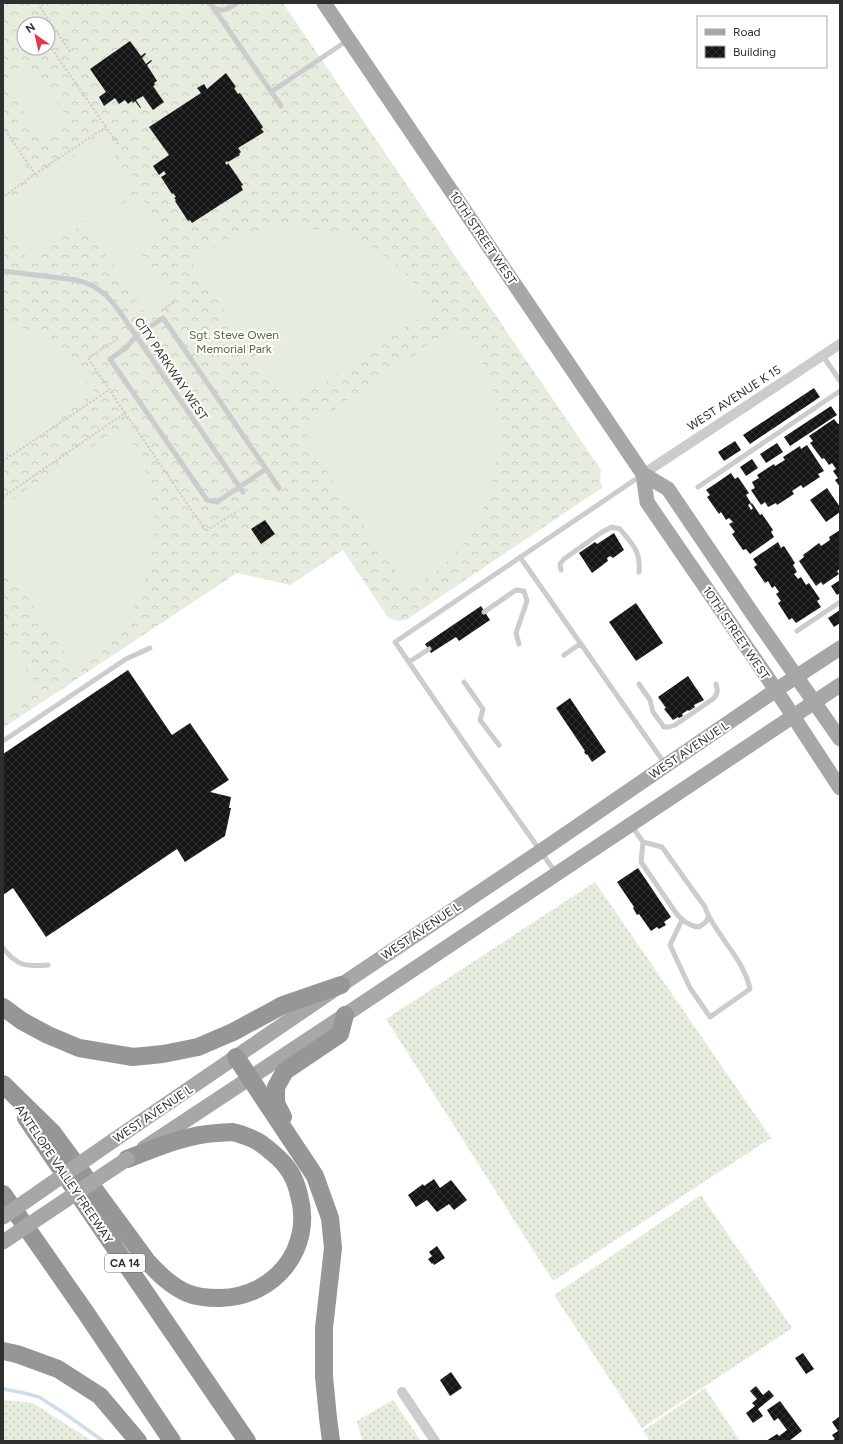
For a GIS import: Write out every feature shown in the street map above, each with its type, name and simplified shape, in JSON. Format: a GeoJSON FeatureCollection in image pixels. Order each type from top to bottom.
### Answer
{"type":"FeatureCollection","features":[{"type":"Feature","properties":{"kind":"highway"},"geometry":{"type":"LineString","coordinates":[[3,1007],[22,1021],[48,1035],[79,1048],[133,1057],[164,1054],[198,1047],[233,1032],[283,1005],[341,985]]}},
{"type":"Feature","properties":{"kind":"highway"},"geometry":{"type":"LineString","coordinates":[[289,1137],[283,1117],[276,1103],[276,1087],[285,1071],[340,1034],[345,1015]]}},
{"type":"Feature","properties":{"kind":"highway"},"geometry":{"type":"LineString","coordinates":[[236,1057],[315,1176],[330,1218],[333,1248],[324,1328],[324,1376],[331,1441]]}},
{"type":"Feature","properties":{"kind":"highway"},"geometry":{"type":"LineString","coordinates":[[3,1084],[53,1133],[147,1262],[163,1278],[188,1294],[212,1298],[233,1298],[259,1289],[275,1279],[290,1262],[299,1243],[303,1223],[302,1202],[295,1179],[282,1161],[260,1143],[232,1132],[200,1134],[170,1143],[127,1159]]}},
{"type":"Feature","properties":{"kind":"highway","name":"ANTELOPE VALLEY FREEWAY"},"geometry":{"type":"LineString","coordinates":[[3,1084],[247,1441]]}},
{"type":"Feature","properties":{"kind":"highway"},"geometry":{"type":"LineString","coordinates":[[3,1194],[86,1313],[172,1441]]}},
{"type":"Feature","properties":{"kind":"highway"},"geometry":{"type":"LineString","coordinates":[[3,1211],[48,1275],[86,1313]]}},
{"type":"Feature","properties":{"kind":"highway"},"geometry":{"type":"LineString","coordinates":[[3,1351],[17,1354],[58,1369],[100,1396],[138,1441]]}},
{"type":"Feature","properties":{"kind":"main road","name":"10TH STREET WEST"},"geometry":{"type":"LineString","coordinates":[[324,3],[643,474],[668,489],[840,739]]}},
{"type":"Feature","properties":{"kind":"main road","name":"10TH STREET WEST"},"geometry":{"type":"LineString","coordinates":[[643,474],[647,502],[776,690],[840,788]]}},
{"type":"Feature","properties":{"kind":"main road","name":"WEST AVENUE L"},"geometry":{"type":"LineString","coordinates":[[3,1216],[341,985],[542,851],[776,690],[840,648]]}},
{"type":"Feature","properties":{"kind":"main road","name":"WEST AVENUE L"},"geometry":{"type":"LineString","coordinates":[[3,1242],[840,685]]}},
{"type":"Feature","properties":{"kind":"street","name":"WEST AVENUE K 15"},"geometry":{"type":"LineString","coordinates":[[643,474],[840,344]]}},
{"type":"Feature","properties":{"kind":"street"},"geometry":{"type":"LineString","coordinates":[[402,1392],[435,1441]]}},
{"type":"Feature","properties":{"kind":"lane"},"geometry":{"type":"LineString","coordinates":[[212,4],[215,8],[227,10],[237,3]]}},
{"type":"Feature","properties":{"kind":"lane"},"geometry":{"type":"LineString","coordinates":[[212,4],[281,106]]}},
{"type":"Feature","properties":{"kind":"lane"},"geometry":{"type":"LineString","coordinates":[[271,92],[349,39]]}},
{"type":"Feature","properties":{"kind":"lane","name":"CITY PARKWAY WEST"},"geometry":{"type":"LineString","coordinates":[[3,271],[66,278],[86,283],[106,295],[117,308],[243,492]]}},
{"type":"Feature","properties":{"kind":"lane"},"geometry":{"type":"LineString","coordinates":[[266,469],[217,502],[207,500],[110,359],[126,348],[136,336],[163,318],[279,488]]}},
{"type":"Feature","properties":{"kind":"lane"},"geometry":{"type":"LineString","coordinates":[[823,356],[840,381]]}},
{"type":"Feature","properties":{"kind":"lane"},"geometry":{"type":"LineString","coordinates":[[698,487],[840,391]]}},
{"type":"Feature","properties":{"kind":"lane"},"geometry":{"type":"LineString","coordinates":[[557,874],[395,642],[643,474]]}},
{"type":"Feature","properties":{"kind":"lane"},"geometry":{"type":"LineString","coordinates":[[561,570],[560,564],[564,559],[602,532],[612,527],[620,529],[638,553],[640,562],[639,572]]}},
{"type":"Feature","properties":{"kind":"lane"},"geometry":{"type":"LineString","coordinates":[[520,557],[666,765]]}},
{"type":"Feature","properties":{"kind":"lane"},"geometry":{"type":"LineString","coordinates":[[484,612],[516,590],[524,591],[527,601],[516,633],[519,644]]}},
{"type":"Feature","properties":{"kind":"lane"},"geometry":{"type":"LineString","coordinates":[[797,631],[840,602]]}},
{"type":"Feature","properties":{"kind":"lane"},"geometry":{"type":"LineString","coordinates":[[564,655],[580,644]]}},
{"type":"Feature","properties":{"kind":"lane"},"geometry":{"type":"LineString","coordinates":[[3,741],[126,659],[150,648]]}},
{"type":"Feature","properties":{"kind":"lane"},"geometry":{"type":"LineString","coordinates":[[409,662],[429,649]]}},
{"type":"Feature","properties":{"kind":"lane"},"geometry":{"type":"LineString","coordinates":[[464,682],[483,709],[480,720],[499,745]]}},
{"type":"Feature","properties":{"kind":"lane"},"geometry":{"type":"LineString","coordinates":[[639,684],[650,700],[652,712],[664,727],[674,725],[713,699],[718,690],[716,684]]}},
{"type":"Feature","properties":{"kind":"lane"},"geometry":{"type":"LineString","coordinates":[[631,824],[643,842],[641,862],[676,913],[682,920],[692,927],[699,927],[706,922],[708,917]]}},
{"type":"Feature","properties":{"kind":"lane"},"geometry":{"type":"LineString","coordinates":[[643,842],[662,847],[705,908],[708,917],[748,980],[750,989],[710,1017],[690,988],[670,945],[682,920]]}},
{"type":"Feature","properties":{"kind":"lane"},"geometry":{"type":"LineString","coordinates":[[3,948],[11,958],[30,967],[48,965]]}},
{"type":"Feature","properties":{"kind":"path"},"geometry":{"type":"LineString","coordinates":[[39,3],[40,7],[71,53]]}},
{"type":"Feature","properties":{"kind":"path"},"geometry":{"type":"LineString","coordinates":[[56,55],[120,146]]}},
{"type":"Feature","properties":{"kind":"path"},"geometry":{"type":"LineString","coordinates":[[3,127],[35,174]]}},
{"type":"Feature","properties":{"kind":"path"},"geometry":{"type":"LineString","coordinates":[[3,197],[106,127]]}},
{"type":"Feature","properties":{"kind":"path"},"geometry":{"type":"LineString","coordinates":[[119,338],[88,358],[206,531],[238,510]]}},
{"type":"Feature","properties":{"kind":"path"},"geometry":{"type":"LineString","coordinates":[[3,461],[109,390]]}},
{"type":"Feature","properties":{"kind":"path"},"geometry":{"type":"LineString","coordinates":[[3,497],[125,413]]}},
{"type":"Feature","properties":{"kind":"green space","name":"Sgt. Steve Owen Memorial Park"},"geometry":{"type":"Polygon","coordinates":[[[3,3],[283,3],[601,470],[600,482],[603,487],[409,618],[403,620],[398,621],[387,616],[343,550],[290,585],[237,573],[3,728],[3,3]]]}},
{"type":"Feature","properties":{"kind":"green space"},"geometry":{"type":"Polygon","coordinates":[[[29,71],[36,72],[66,116],[65,124],[47,136],[40,135],[9,90],[11,83],[29,71]]]}},
{"type":"Feature","properties":{"kind":"green space"},"geometry":{"type":"Polygon","coordinates":[[[3,133],[28,170],[27,177],[9,189],[3,188],[3,133]]]}},
{"type":"Feature","properties":{"kind":"green space"},"geometry":{"type":"Polygon","coordinates":[[[95,138],[103,139],[134,185],[131,191],[113,204],[106,203],[105,209],[86,222],[81,221],[79,227],[59,240],[53,240],[51,246],[34,258],[26,257],[3,222],[3,201],[15,193],[22,195],[24,186],[42,174],[49,175],[50,168],[68,156],[75,157],[77,150],[95,138]]]}},
{"type":"Feature","properties":{"kind":"green space"},"geometry":{"type":"Polygon","coordinates":[[[138,193],[166,234],[115,269],[87,228],[138,193]]]}},
{"type":"Feature","properties":{"kind":"green space"},"geometry":{"type":"Polygon","coordinates":[[[291,226],[336,233],[373,248],[405,272],[433,309],[300,399],[289,398],[283,395],[191,262],[216,245],[228,239],[263,229],[291,226]]]}},
{"type":"Feature","properties":{"kind":"green space"},"geometry":{"type":"Polygon","coordinates":[[[142,255],[170,295],[145,313],[117,272],[142,255]]]}},
{"type":"Feature","properties":{"kind":"green space"},"geometry":{"type":"Polygon","coordinates":[[[3,320],[32,332],[51,343],[77,368],[95,393],[3,456],[3,320]]]}},
{"type":"Feature","properties":{"kind":"green space"},"geometry":{"type":"Polygon","coordinates":[[[458,325],[486,369],[492,386],[498,428],[498,449],[495,471],[490,492],[482,512],[472,531],[460,548],[449,560],[423,582],[409,591],[310,447],[308,433],[312,425],[458,325]]]}},
{"type":"Feature","properties":{"kind":"green space"},"geometry":{"type":"Polygon","coordinates":[[[121,427],[135,449],[146,472],[152,497],[154,523],[153,548],[147,574],[138,598],[126,620],[109,640],[75,668],[3,562],[3,506],[121,427]]]}},
{"type":"Feature","properties":{"kind":"green space"},"geometry":{"type":"Polygon","coordinates":[[[3,636],[41,691],[3,713],[3,636]]]}},
{"type":"Feature","properties":{"kind":"green space"},"geometry":{"type":"Polygon","coordinates":[[[595,882],[771,1138],[553,1281],[386,1019],[595,882]]]}},
{"type":"Feature","properties":{"kind":"green space"},"geometry":{"type":"Polygon","coordinates":[[[701,1195],[792,1328],[642,1428],[554,1295],[701,1195]]]}},
{"type":"Feature","properties":{"kind":"green space"},"geometry":{"type":"Polygon","coordinates":[[[705,1388],[740,1441],[646,1441],[649,1439],[643,1431],[705,1388]]]}},
{"type":"Feature","properties":{"kind":"green space"},"geometry":{"type":"Polygon","coordinates":[[[3,1400],[33,1403],[92,1441],[3,1441],[3,1400]]]}},
{"type":"Feature","properties":{"kind":"green space"},"geometry":{"type":"Polygon","coordinates":[[[393,1400],[421,1441],[362,1441],[357,1421],[393,1400]]]}},
{"type":"Feature","properties":{"kind":"building"},"geometry":{"type":"Polygon","coordinates":[[[130,41],[141,56],[145,53],[146,54],[142,58],[146,64],[151,60],[152,61],[147,65],[157,81],[153,86],[164,102],[153,110],[143,96],[136,100],[141,108],[135,101],[128,104],[125,100],[119,104],[115,98],[104,106],[99,97],[106,92],[90,69],[130,41]]]}},
{"type":"Feature","properties":{"kind":"building"},"geometry":{"type":"Polygon","coordinates":[[[226,73],[236,87],[234,88],[238,94],[240,93],[263,127],[261,129],[264,132],[238,148],[241,152],[239,154],[240,155],[225,163],[227,165],[228,163],[243,185],[241,186],[243,190],[192,223],[190,220],[188,221],[175,201],[176,200],[174,198],[176,197],[173,193],[172,194],[161,177],[166,174],[164,171],[159,175],[153,166],[169,155],[149,127],[201,93],[197,88],[204,84],[207,89],[226,73]]]}},
{"type":"Feature","properties":{"kind":"building"},"geometry":{"type":"Polygon","coordinates":[[[814,388],[820,397],[750,444],[743,435],[814,388]]]}},
{"type":"Feature","properties":{"kind":"building"},"geometry":{"type":"Polygon","coordinates":[[[831,406],[837,415],[790,446],[784,437],[831,406]]]}},
{"type":"Feature","properties":{"kind":"building"},"geometry":{"type":"Polygon","coordinates":[[[834,419],[838,424],[840,423],[840,487],[835,480],[838,478],[833,471],[836,469],[832,463],[829,465],[824,458],[822,459],[810,443],[813,441],[809,436],[834,419]]]}},
{"type":"Feature","properties":{"kind":"building"},"geometry":{"type":"Polygon","coordinates":[[[735,441],[741,450],[724,461],[718,452],[735,441]]]}},
{"type":"Feature","properties":{"kind":"building"},"geometry":{"type":"Polygon","coordinates":[[[777,443],[783,452],[766,463],[760,454],[777,443]]]}},
{"type":"Feature","properties":{"kind":"building"},"geometry":{"type":"Polygon","coordinates":[[[807,445],[824,471],[818,474],[820,477],[803,488],[801,485],[792,491],[794,494],[777,505],[776,503],[768,507],[765,502],[761,505],[751,490],[755,488],[752,482],[759,478],[757,475],[774,464],[775,466],[785,460],[783,457],[800,446],[801,449],[807,445]]]}},
{"type":"Feature","properties":{"kind":"building"},"geometry":{"type":"Polygon","coordinates":[[[752,459],[758,468],[746,476],[740,467],[752,459]]]}},
{"type":"Feature","properties":{"kind":"building"},"geometry":{"type":"Polygon","coordinates":[[[731,473],[735,479],[738,477],[749,493],[746,495],[751,503],[748,505],[751,510],[753,508],[750,504],[752,503],[773,530],[771,532],[774,537],[750,554],[746,549],[743,550],[732,534],[735,532],[729,524],[733,522],[729,518],[726,520],[721,512],[719,514],[707,497],[710,495],[706,490],[731,473]]]}},
{"type":"Feature","properties":{"kind":"building"},"geometry":{"type":"Polygon","coordinates":[[[827,488],[840,507],[840,512],[826,522],[810,500],[827,488]]]}},
{"type":"Feature","properties":{"kind":"building"},"geometry":{"type":"Polygon","coordinates":[[[265,520],[275,534],[261,544],[251,529],[265,520]]]}},
{"type":"Feature","properties":{"kind":"building"},"geometry":{"type":"Polygon","coordinates":[[[840,530],[840,569],[837,571],[839,574],[823,585],[821,582],[816,586],[799,561],[804,557],[803,555],[819,543],[821,546],[830,540],[829,537],[840,530]]]}},
{"type":"Feature","properties":{"kind":"building"},"geometry":{"type":"Polygon","coordinates":[[[614,533],[624,550],[613,558],[610,556],[607,558],[608,561],[592,573],[579,553],[595,542],[597,544],[614,533]]]}},
{"type":"Feature","properties":{"kind":"building"},"geometry":{"type":"Polygon","coordinates":[[[778,542],[781,548],[784,546],[795,563],[793,565],[797,572],[794,574],[798,579],[801,577],[806,585],[809,583],[820,599],[817,601],[821,607],[796,623],[792,618],[789,620],[778,603],[781,601],[776,594],[779,592],[775,586],[772,588],[768,581],[765,583],[754,567],[757,565],[753,559],[778,542]]]}},
{"type":"Feature","properties":{"kind":"building"},"geometry":{"type":"Polygon","coordinates":[[[840,580],[840,593],[837,595],[831,586],[840,580]]]}},
{"type":"Feature","properties":{"kind":"building"},"geometry":{"type":"Polygon","coordinates":[[[636,603],[663,643],[636,661],[609,622],[636,603]]]}},
{"type":"Feature","properties":{"kind":"building"},"geometry":{"type":"Polygon","coordinates":[[[481,606],[490,620],[459,641],[456,637],[431,653],[425,644],[481,606]]]}},
{"type":"Feature","properties":{"kind":"building"},"geometry":{"type":"Polygon","coordinates":[[[840,610],[840,623],[834,627],[828,618],[840,610]]]}},
{"type":"Feature","properties":{"kind":"building"},"geometry":{"type":"Polygon","coordinates":[[[128,670],[172,735],[190,723],[229,780],[210,792],[231,797],[229,808],[231,808],[225,836],[185,862],[177,849],[46,937],[13,888],[3,895],[3,754],[128,670]]]}},
{"type":"Feature","properties":{"kind":"building"},"geometry":{"type":"Polygon","coordinates":[[[688,676],[704,700],[694,705],[695,707],[689,711],[688,710],[682,714],[683,716],[673,720],[664,709],[666,708],[658,697],[688,676]]]}},
{"type":"Feature","properties":{"kind":"building"},"geometry":{"type":"Polygon","coordinates":[[[570,698],[606,752],[592,762],[556,708],[570,698]]]}},
{"type":"Feature","properties":{"kind":"building"},"geometry":{"type":"Polygon","coordinates":[[[638,868],[671,917],[664,922],[666,925],[659,929],[657,927],[651,931],[639,914],[637,915],[633,908],[634,907],[617,882],[638,868]]]}},
{"type":"Feature","properties":{"kind":"building"},"geometry":{"type":"Polygon","coordinates":[[[434,1179],[440,1188],[451,1180],[467,1200],[454,1210],[449,1204],[437,1212],[427,1200],[416,1207],[408,1195],[423,1184],[424,1186],[434,1179]]]}},
{"type":"Feature","properties":{"kind":"building"},"geometry":{"type":"Polygon","coordinates":[[[437,1246],[445,1258],[434,1265],[428,1259],[432,1256],[429,1252],[437,1246]]]}},
{"type":"Feature","properties":{"kind":"building"},"geometry":{"type":"Polygon","coordinates":[[[803,1353],[814,1369],[806,1374],[795,1358],[803,1353]]]}},
{"type":"Feature","properties":{"kind":"building"},"geometry":{"type":"Polygon","coordinates":[[[451,1372],[462,1388],[450,1396],[440,1380],[451,1372]]]}},
{"type":"Feature","properties":{"kind":"building"},"geometry":{"type":"Polygon","coordinates":[[[756,1386],[763,1395],[769,1390],[774,1396],[758,1409],[763,1416],[753,1423],[746,1413],[755,1406],[752,1403],[757,1399],[750,1391],[756,1386]]]}},
{"type":"Feature","properties":{"kind":"building"},"geometry":{"type":"Polygon","coordinates":[[[780,1401],[802,1431],[789,1441],[766,1441],[777,1434],[779,1436],[787,1430],[778,1418],[774,1421],[767,1410],[780,1401]]]}},
{"type":"Feature","properties":{"kind":"building"},"geometry":{"type":"Polygon","coordinates":[[[840,1416],[840,1441],[831,1441],[835,1439],[832,1435],[838,1431],[832,1422],[840,1416]]]}},
{"type":"Feature","properties":{"kind":"waterway"},"geometry":{"type":"LineString","coordinates":[[3,1389],[39,1397],[103,1441]]}}]}
